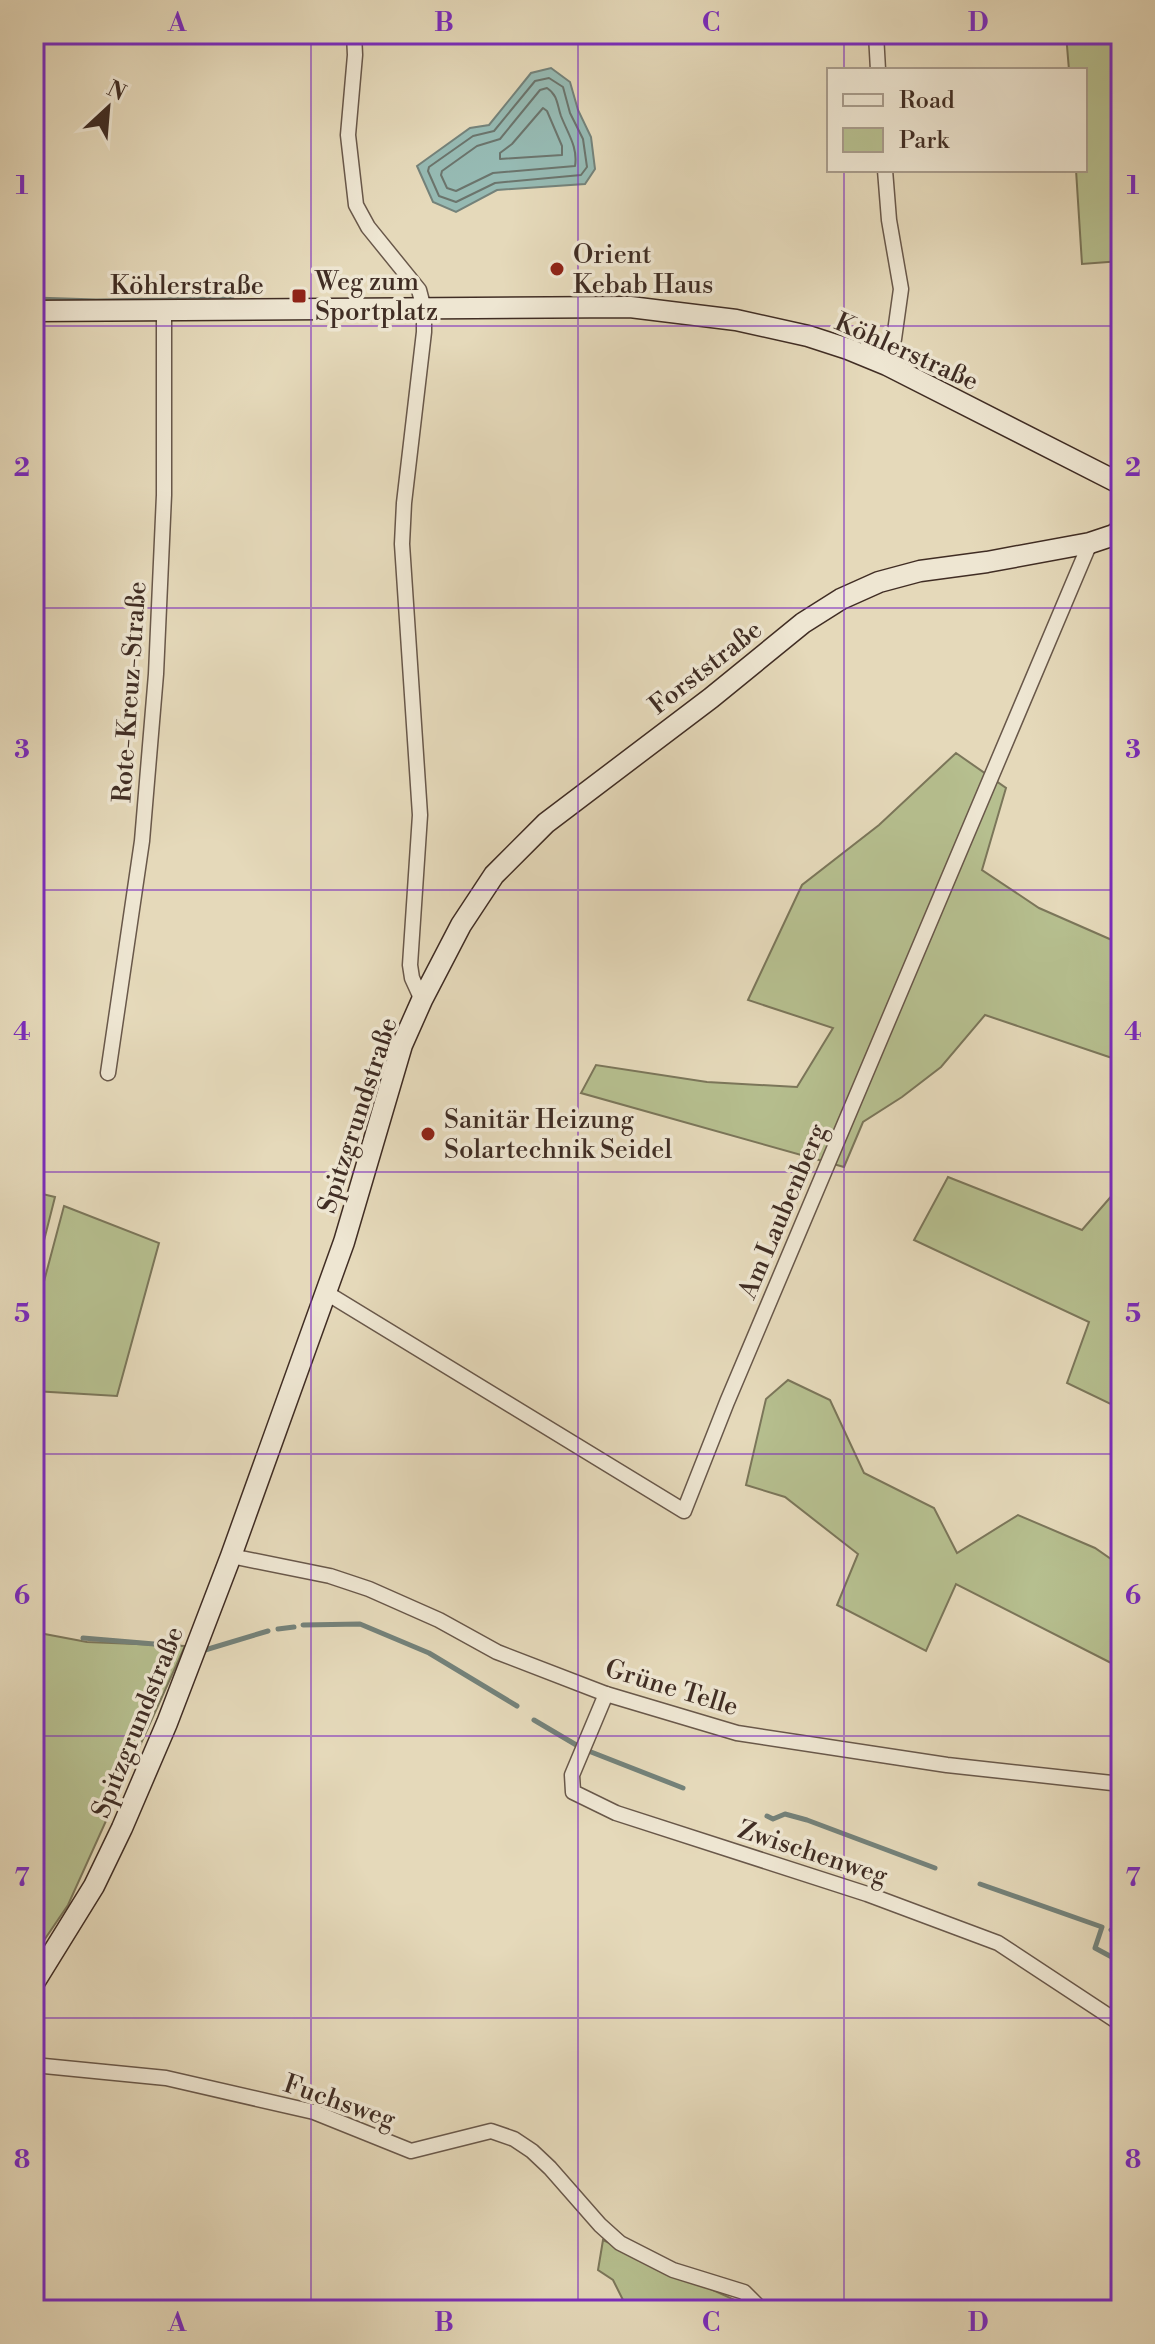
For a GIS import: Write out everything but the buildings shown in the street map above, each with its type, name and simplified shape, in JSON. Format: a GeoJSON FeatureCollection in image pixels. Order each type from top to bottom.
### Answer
{"type":"FeatureCollection","features":[{"type":"Feature","properties":{"kind":"street","name":"Spitzgrundstraße"},"geometry":{"type":"LineString","coordinates":[[34,1983],[81,1910],[122,1828],[167,1723],[231,1556],[325,1292],[357,1200],[402,1045],[422,1000],[410,965],[420,815],[402,544],[424,309],[419,290],[368,227],[356,205],[348,135],[354,34]]}},
{"type":"Feature","properties":{"kind":"street"},"geometry":{"type":"LineString","coordinates":[[876,34],[878,68]]}},
{"type":"Feature","properties":{"kind":"street"},"geometry":{"type":"LineString","coordinates":[[885,172],[889,220],[901,289],[887,365]]}},
{"type":"Feature","properties":{"kind":"street","name":"Köhlerstraße"},"geometry":{"type":"LineString","coordinates":[[34,311],[630,307],[736,320],[808,336],[887,365],[1121,484]]}},
{"type":"Feature","properties":{"kind":"street","name":"Rote-Kreuz-Straße"},"geometry":{"type":"LineString","coordinates":[[108,1073],[142,841],[156,674],[164,495],[164,311]]}},
{"type":"Feature","properties":{"kind":"street","name":"Forststraße"},"geometry":{"type":"LineString","coordinates":[[422,1000],[471,907],[515,852],[546,823],[820,612],[879,582],[920,571],[1090,543],[1114,535],[1121,529]]}},
{"type":"Feature","properties":{"kind":"street","name":"Am Laubenberg"},"geometry":{"type":"LineString","coordinates":[[325,1292],[684,1511],[733,1387],[1090,543]]}},
{"type":"Feature","properties":{"kind":"street","name":"Grüne Telle"},"geometry":{"type":"LineString","coordinates":[[231,1556],[330,1576],[369,1589],[439,1620],[497,1652],[606,1694],[737,1733],[947,1765],[1121,1784]]}},
{"type":"Feature","properties":{"kind":"street","name":"Zwischenweg"},"geometry":{"type":"LineString","coordinates":[[606,1694],[572,1775],[573,1792],[616,1813],[867,1894],[998,1943],[1121,2024]]}},
{"type":"Feature","properties":{"kind":"street","name":"Fuchsweg"},"geometry":{"type":"LineString","coordinates":[[34,2065],[166,2078],[314,2112],[411,2151],[491,2131],[514,2139],[532,2151],[620,2243],[673,2270],[744,2292],[762,2310]]}},
{"type":"Feature","properties":{"kind":"green space"},"geometry":{"type":"Polygon","coordinates":[[[1066,34],[1121,34],[1121,261],[1082,264],[1076,172],[1087,172],[1087,68],[1069,68],[1066,34]]]}},
{"type":"Feature","properties":{"kind":"green space"},"geometry":{"type":"Polygon","coordinates":[[[956,753],[1006,788],[982,870],[1039,908],[1121,944],[1121,1061],[985,1015],[941,1067],[863,1122],[844,1167],[581,1093],[596,1065],[707,1082],[797,1087],[833,1028],[748,1000],[802,885],[879,825],[956,753]]]}},
{"type":"Feature","properties":{"kind":"green space"},"geometry":{"type":"Polygon","coordinates":[[[948,1177],[1082,1230],[1121,1185],[1121,1409],[1067,1383],[1089,1322],[914,1240],[948,1177]]]}},
{"type":"Feature","properties":{"kind":"green space"},"geometry":{"type":"Polygon","coordinates":[[[34,1192],[55,1197],[34,1280],[34,1192]]]}},
{"type":"Feature","properties":{"kind":"green space"},"geometry":{"type":"Polygon","coordinates":[[[64,1206],[159,1243],[117,1396],[34,1391],[34,1319],[64,1206]]]}},
{"type":"Feature","properties":{"kind":"green space"},"geometry":{"type":"Polygon","coordinates":[[[788,1380],[830,1400],[864,1473],[934,1508],[957,1553],[1018,1515],[1095,1548],[1121,1566],[1121,1668],[956,1584],[926,1651],[837,1605],[858,1554],[785,1497],[746,1485],[766,1399],[788,1380]]]}},
{"type":"Feature","properties":{"kind":"green space"},"geometry":{"type":"Polygon","coordinates":[[[34,1632],[87,1642],[185,1646],[68,1905],[34,1955],[34,1632]]]}},
{"type":"Feature","properties":{"kind":"green space"},"geometry":{"type":"Polygon","coordinates":[[[603,2240],[737,2301],[747,2310],[628,2310],[613,2280],[598,2270],[603,2240]]]}},
{"type":"Feature","properties":{"kind":"water"},"geometry":{"type":"Polygon","coordinates":[[[551,68],[570,82],[578,110],[591,137],[595,169],[585,184],[497,190],[456,212],[433,202],[417,166],[470,128],[489,125],[531,73],[551,68]]]}},
{"type":"Feature","properties":{"kind":"waterway"},"geometry":{"type":"LineString","coordinates":[[34,299],[232,299]]}},
{"type":"Feature","properties":{"kind":"waterway"},"geometry":{"type":"LineString","coordinates":[[303,1625],[360,1624],[429,1653],[517,1706]]}},
{"type":"Feature","properties":{"kind":"waterway"},"geometry":{"type":"LineString","coordinates":[[278,1629],[294,1627]]}},
{"type":"Feature","properties":{"kind":"waterway"},"geometry":{"type":"LineString","coordinates":[[205,1650],[268,1631]]}},
{"type":"Feature","properties":{"kind":"waterway"},"geometry":{"type":"LineString","coordinates":[[83,1638],[178,1646]]}},
{"type":"Feature","properties":{"kind":"waterway"},"geometry":{"type":"LineString","coordinates":[[534,1720],[578,1746]]}},
{"type":"Feature","properties":{"kind":"waterway"},"geometry":{"type":"LineString","coordinates":[[586,1750],[683,1788]]}},
{"type":"Feature","properties":{"kind":"waterway"},"geometry":{"type":"LineString","coordinates":[[767,1816],[773,1819],[785,1814],[807,1820],[935,1868]]}},
{"type":"Feature","properties":{"kind":"waterway"},"geometry":{"type":"LineString","coordinates":[[980,1884],[1102,1927],[1095,1948],[1121,1962]]}},
{"type":"Feature","properties":{"kind":"waterway"},"geometry":{"type":"LineString","coordinates":[[1111,1930],[1121,1925]]}},
{"type":"Feature","properties":{"kind":"place","name":"Orient Kebab Haus"},"geometry":{"type":"Point","coordinates":[557,269]}},
{"type":"Feature","properties":{"kind":"place","name":"Weg zum Sportplatz"},"geometry":{"type":"Point","coordinates":[299,296]}},
{"type":"Feature","properties":{"kind":"place","name":"Sanitär Heizung Solartechnik Seidel"},"geometry":{"type":"Point","coordinates":[428,1134]}}]}
